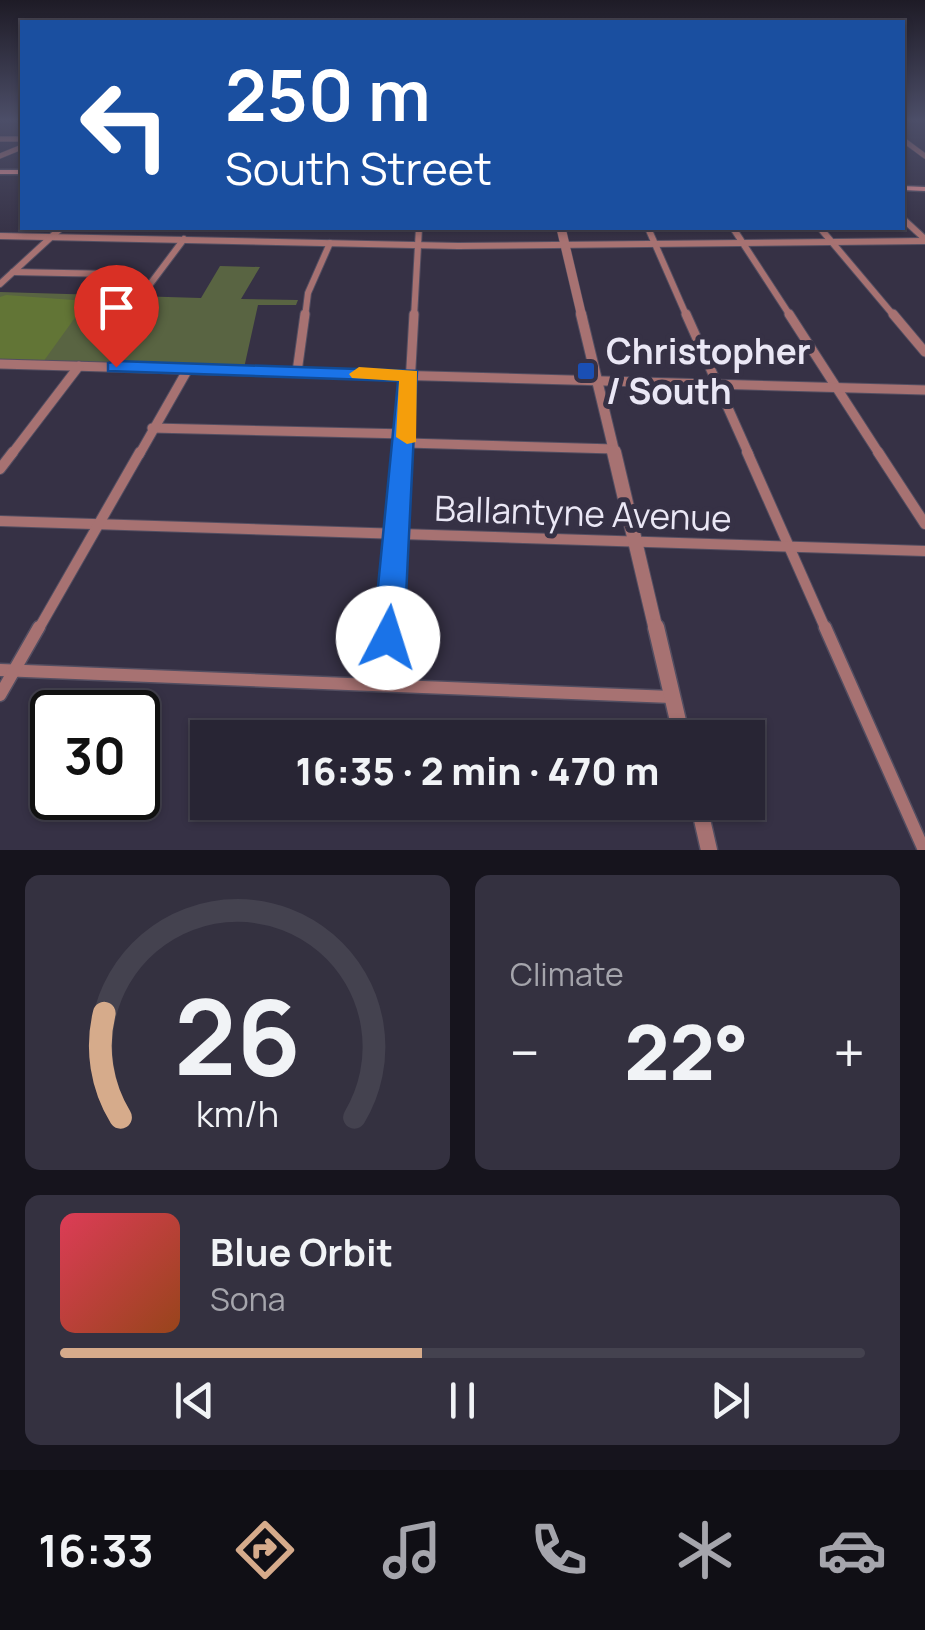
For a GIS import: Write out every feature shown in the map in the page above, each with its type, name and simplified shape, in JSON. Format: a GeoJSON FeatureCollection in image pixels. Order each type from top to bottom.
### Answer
{"type":"FeatureCollection","features":[{"type":"Feature","properties":{"kind":"street"},"geometry":{"type":"LineString","coordinates":[[905,221],[925,240]]}},
{"type":"Feature","properties":{"kind":"street"},"geometry":{"type":"LineString","coordinates":[[0,284],[59,230]]}},
{"type":"Feature","properties":{"kind":"street"},"geometry":{"type":"LineString","coordinates":[[384,685],[407,438],[419,230]]}},
{"type":"Feature","properties":{"kind":"street"},"geometry":{"type":"LineString","coordinates":[[562,230],[678,720]]}},
{"type":"Feature","properties":{"kind":"street"},"geometry":{"type":"LineString","coordinates":[[649,230],[924,850]]}},
{"type":"Feature","properties":{"kind":"street"},"geometry":{"type":"LineString","coordinates":[[734,230],[925,524]]}},
{"type":"Feature","properties":{"kind":"street"},"geometry":{"type":"LineString","coordinates":[[822,230],[925,352]]}},
{"type":"Feature","properties":{"kind":"street"},"geometry":{"type":"LineString","coordinates":[[0,236],[418,245],[925,240]]}},
{"type":"Feature","properties":{"kind":"street"},"geometry":{"type":"LineString","coordinates":[[142,295],[184,240]]}},
{"type":"Feature","properties":{"kind":"street"},"geometry":{"type":"LineString","coordinates":[[297,372],[308,293],[330,243]]}},
{"type":"Feature","properties":{"kind":"street"},"geometry":{"type":"LineString","coordinates":[[13,272],[112,274]]}},
{"type":"Feature","properties":{"kind":"street"},"geometry":{"type":"LineString","coordinates":[[0,364],[925,390]]}},
{"type":"Feature","properties":{"kind":"street"},"geometry":{"type":"LineString","coordinates":[[0,470],[79,366]]}},
{"type":"Feature","properties":{"kind":"street"},"geometry":{"type":"LineString","coordinates":[[0,694],[7,670],[188,369]]}},
{"type":"Feature","properties":{"kind":"street"},"geometry":{"type":"LineString","coordinates":[[152,428],[614,449]]}},
{"type":"Feature","properties":{"kind":"street","name":"Ballantyne Avenue"},"geometry":{"type":"LineString","coordinates":[[0,521],[925,551]]}},
{"type":"Feature","properties":{"kind":"street"},"geometry":{"type":"LineString","coordinates":[[7,670],[673,698]]}},
{"type":"Feature","properties":{"kind":"street"},"geometry":{"type":"LineString","coordinates":[[702,820],[710,850]]}},
{"type":"Feature","properties":{"kind":"green space"},"geometry":{"type":"Polygon","coordinates":[[[220,266],[260,267],[241,299],[298,300],[296,305],[258,305],[244,368],[0,361],[0,292],[201,298],[220,266]]]}},
{"type":"Feature","properties":{"kind":"green space"},"geometry":{"type":"Polygon","coordinates":[[[0,297],[87,301],[43,362],[0,361],[0,297]]]}},
{"type":"Feature","properties":{"kind":"slow traffic"},"geometry":{"type":"LineString","coordinates":[[359,374],[410,375],[407,437]]}},
{"type":"Feature","properties":{"kind":"place","name":"Christopher / South"},"geometry":{"type":"Point","coordinates":[586,371]}},
{"type":"Feature","properties":{"kind":"route"},"geometry":{"type":"LineString","coordinates":[[116,367],[410,375],[388,638]]}}]}
